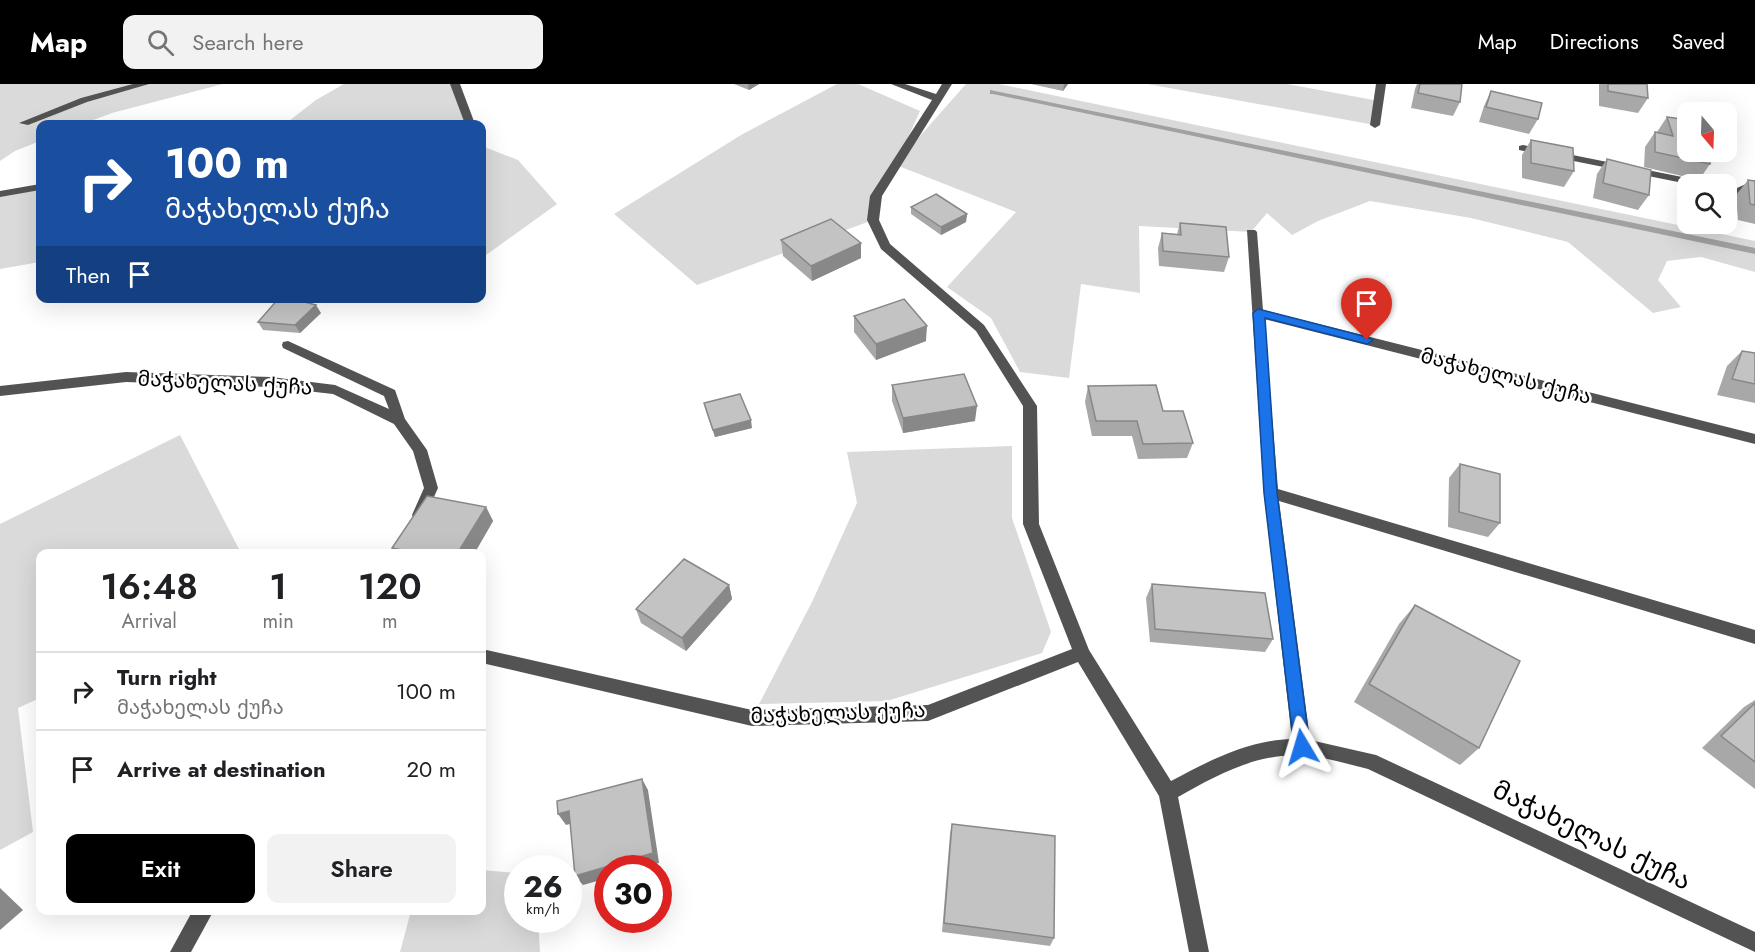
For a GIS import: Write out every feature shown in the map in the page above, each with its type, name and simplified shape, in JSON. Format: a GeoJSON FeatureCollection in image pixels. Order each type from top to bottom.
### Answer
{"type":"FeatureCollection","features":[{"type":"Feature","properties":{"kind":"street"},"geometry":{"type":"LineString","coordinates":[[24,123],[84,100],[144,84]]}},
{"type":"Feature","properties":{"kind":"street"},"geometry":{"type":"LineString","coordinates":[[455,84],[468,120]]}},
{"type":"Feature","properties":{"kind":"street"},"geometry":{"type":"LineString","coordinates":[[896,84],[937,98]]}},
{"type":"Feature","properties":{"kind":"street"},"geometry":{"type":"LineString","coordinates":[[946,84],[876,196],[873,220],[885,246],[980,328],[1030,406],[1031,525],[1082,653],[1168,793],[1199,952]]}},
{"type":"Feature","properties":{"kind":"street"},"geometry":{"type":"LineString","coordinates":[[1375,125],[1381,84]]}},
{"type":"Feature","properties":{"kind":"street"},"geometry":{"type":"LineString","coordinates":[[1523,148],[1677,179]]}},
{"type":"Feature","properties":{"kind":"street"},"geometry":{"type":"LineString","coordinates":[[1737,192],[1755,183]]}},
{"type":"Feature","properties":{"kind":"street"},"geometry":{"type":"LineString","coordinates":[[0,194],[36,188]]}},
{"type":"Feature","properties":{"kind":"street"},"geometry":{"type":"LineString","coordinates":[[1251,232],[1270,493],[1302,747]]}},
{"type":"Feature","properties":{"kind":"street","name":"მაჭახელას ქუჩა"},"geometry":{"type":"LineString","coordinates":[[1258,313],[1755,439]]}},
{"type":"Feature","properties":{"kind":"street"},"geometry":{"type":"LineString","coordinates":[[288,345],[390,393],[399,420],[420,450],[431,488],[411,529]]}},
{"type":"Feature","properties":{"kind":"street","name":"მაჭახელას ქუჩა"},"geometry":{"type":"LineString","coordinates":[[0,391],[126,377],[270,382],[334,390],[399,420]]}},
{"type":"Feature","properties":{"kind":"street"},"geometry":{"type":"LineString","coordinates":[[1270,493],[1755,637]]}},
{"type":"Feature","properties":{"kind":"street","name":"მაჭახელას ქუჩა"},"geometry":{"type":"LineString","coordinates":[[486,657],[752,718],[928,713],[1082,653]]}},
{"type":"Feature","properties":{"kind":"street","name":"მაჭახელას ქუჩა"},"geometry":{"type":"LineString","coordinates":[[1168,793],[1228,759],[1265,750],[1302,747],[1370,761],[1755,943]]}},
{"type":"Feature","properties":{"kind":"street"},"geometry":{"type":"LineString","coordinates":[[180,952],[201,915]]}},
{"type":"Feature","properties":{"kind":"shaded area"},"geometry":{"type":"Polygon","coordinates":[[[0,84],[223,84],[94,120],[36,120],[36,143],[15,151],[0,161],[0,84]]]}},
{"type":"Feature","properties":{"kind":"shaded area"},"geometry":{"type":"Polygon","coordinates":[[[344,84],[455,84],[468,120],[290,120],[316,100],[344,84]]]}},
{"type":"Feature","properties":{"kind":"shaded area"},"geometry":{"type":"Polygon","coordinates":[[[837,84],[858,84],[920,111],[897,162],[966,84],[999,84],[1677,225],[1677,234],[1721,234],[1755,241],[1755,272],[1701,257],[1667,261],[1658,280],[1681,307],[1653,313],[1568,242],[1471,218],[1370,201],[1318,221],[1292,235],[1267,213],[1251,232],[1139,226],[1140,293],[1081,284],[1069,378],[1020,372],[991,318],[947,287],[1016,212],[896,165],[876,196],[873,220],[697,285],[614,214],[741,135],[837,84]]]}},
{"type":"Feature","properties":{"kind":"shaded area"},"geometry":{"type":"Polygon","coordinates":[[[1147,84],[1287,84],[1379,101],[1375,125],[1147,84]]]}},
{"type":"Feature","properties":{"kind":"shaded area"},"geometry":{"type":"Polygon","coordinates":[[[486,148],[518,160],[557,204],[486,255],[486,148]]]}},
{"type":"Feature","properties":{"kind":"shaded area"},"geometry":{"type":"Polygon","coordinates":[[[36,188],[36,263],[0,269],[0,194],[36,188]]]}},
{"type":"Feature","properties":{"kind":"shaded area"},"geometry":{"type":"Polygon","coordinates":[[[180,435],[239,549],[36,549],[36,700],[18,708],[33,832],[0,850],[0,524],[180,435]]]}},
{"type":"Feature","properties":{"kind":"shaded area"},"geometry":{"type":"Polygon","coordinates":[[[1012,446],[1012,518],[1051,632],[1042,653],[887,701],[759,704],[812,602],[857,503],[847,452],[1012,446]]]}},
{"type":"Feature","properties":{"kind":"shaded area"},"geometry":{"type":"Polygon","coordinates":[[[486,870],[504,872],[504,933],[539,933],[540,952],[400,952],[410,915],[486,915],[486,870]]]}},
{"type":"Feature","properties":{"kind":"building"},"geometry":{"type":"Polygon","coordinates":[[[1420,84],[1462,84],[1460,102],[1418,93],[1420,84]]]}},
{"type":"Feature","properties":{"kind":"building"},"geometry":{"type":"Polygon","coordinates":[[[1608,84],[1647,84],[1648,98],[1608,91],[1608,84]]]}},
{"type":"Feature","properties":{"kind":"building"},"geometry":{"type":"Polygon","coordinates":[[[1491,91],[1542,103],[1538,119],[1486,107],[1491,91]]]}},
{"type":"Feature","properties":{"kind":"building"},"geometry":{"type":"Polygon","coordinates":[[[1667,117],[1677,118],[1677,157],[1655,152],[1655,132],[1673,136],[1667,117]]]}},
{"type":"Feature","properties":{"kind":"building"},"geometry":{"type":"Polygon","coordinates":[[[1531,140],[1573,148],[1574,171],[1531,163],[1531,140]]]}},
{"type":"Feature","properties":{"kind":"building"},"geometry":{"type":"Polygon","coordinates":[[[1607,159],[1651,170],[1649,195],[1603,183],[1607,159]]]}},
{"type":"Feature","properties":{"kind":"building"},"geometry":{"type":"Polygon","coordinates":[[[1748,180],[1755,181],[1755,205],[1750,204],[1748,180]]]}},
{"type":"Feature","properties":{"kind":"building"},"geometry":{"type":"Polygon","coordinates":[[[936,194],[967,214],[941,227],[911,207],[936,194]]]}},
{"type":"Feature","properties":{"kind":"building"},"geometry":{"type":"Polygon","coordinates":[[[831,219],[861,243],[811,266],[781,240],[831,219]]]}},
{"type":"Feature","properties":{"kind":"building"},"geometry":{"type":"Polygon","coordinates":[[[1180,223],[1226,227],[1229,257],[1163,251],[1162,233],[1181,235],[1180,223]]]}},
{"type":"Feature","properties":{"kind":"building"},"geometry":{"type":"Polygon","coordinates":[[[904,299],[927,326],[876,344],[854,316],[904,299]]]}},
{"type":"Feature","properties":{"kind":"building"},"geometry":{"type":"Polygon","coordinates":[[[275,303],[316,305],[295,325],[258,322],[275,303]]]}},
{"type":"Feature","properties":{"kind":"building"},"geometry":{"type":"Polygon","coordinates":[[[1742,351],[1755,353],[1755,384],[1732,379],[1742,351]]]}},
{"type":"Feature","properties":{"kind":"building"},"geometry":{"type":"Polygon","coordinates":[[[964,374],[977,406],[903,418],[892,385],[964,374]]]}},
{"type":"Feature","properties":{"kind":"building"},"geometry":{"type":"Polygon","coordinates":[[[1156,385],[1163,411],[1183,411],[1193,443],[1143,444],[1137,421],[1096,421],[1088,386],[1156,385]]]}},
{"type":"Feature","properties":{"kind":"building"},"geometry":{"type":"Polygon","coordinates":[[[740,394],[751,420],[713,430],[704,403],[740,394]]]}},
{"type":"Feature","properties":{"kind":"building"},"geometry":{"type":"Polygon","coordinates":[[[1460,464],[1500,474],[1500,523],[1459,512],[1460,464]]]}},
{"type":"Feature","properties":{"kind":"building"},"geometry":{"type":"Polygon","coordinates":[[[427,496],[486,507],[460,549],[392,548],[427,496]]]}},
{"type":"Feature","properties":{"kind":"building"},"geometry":{"type":"Polygon","coordinates":[[[684,559],[729,585],[682,638],[636,609],[684,559]]]}},
{"type":"Feature","properties":{"kind":"building"},"geometry":{"type":"Polygon","coordinates":[[[1152,584],[1265,593],[1273,639],[1155,629],[1152,584]]]}},
{"type":"Feature","properties":{"kind":"building"},"geometry":{"type":"Polygon","coordinates":[[[1415,605],[1520,661],[1479,748],[1369,684],[1415,605]]]}},
{"type":"Feature","properties":{"kind":"building"},"geometry":{"type":"Polygon","coordinates":[[[1755,703],[1755,762],[1721,736],[1755,703]]]}},
{"type":"Feature","properties":{"kind":"building"},"geometry":{"type":"Polygon","coordinates":[[[642,779],[653,853],[594,855],[594,870],[582,874],[582,855],[573,855],[569,811],[558,814],[557,801],[642,779]]]}},
{"type":"Feature","properties":{"kind":"building"},"geometry":{"type":"Polygon","coordinates":[[[952,824],[1055,836],[1054,938],[944,923],[952,824]]]}},
{"type":"Feature","properties":{"kind":"waterway"},"geometry":{"type":"LineString","coordinates":[[993,92],[1755,251]]}},
{"type":"Feature","properties":{"kind":"route"},"geometry":{"type":"LineString","coordinates":[[1302,747],[1270,493],[1258,313],[1367,340]]}}]}
